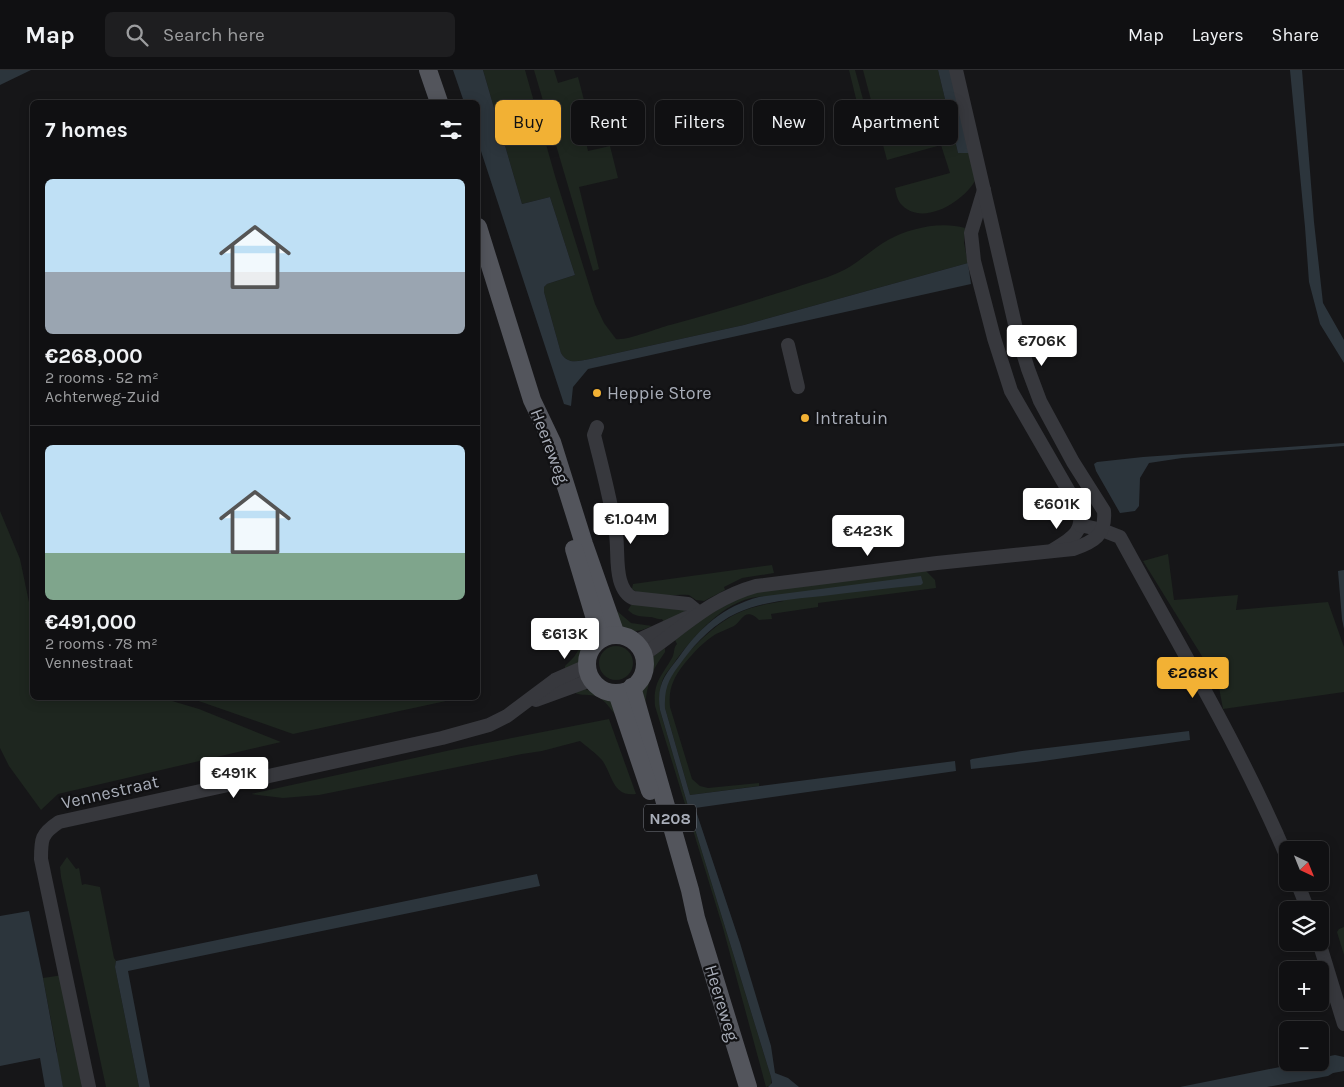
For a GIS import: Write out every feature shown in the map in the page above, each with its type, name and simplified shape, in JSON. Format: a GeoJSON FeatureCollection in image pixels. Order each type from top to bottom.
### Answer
{"type":"FeatureCollection","features":[{"type":"Feature","properties":{"kind":"main road"},"geometry":{"type":"LineString","coordinates":[[428,70],[438,100]]}},
{"type":"Feature","properties":{"kind":"main road","name":"Heereweg"},"geometry":{"type":"LineString","coordinates":[[480,233],[532,400],[534,423],[608,637]]}},
{"type":"Feature","properties":{"kind":"main road"},"geometry":{"type":"LineString","coordinates":[[608,637],[629,638],[639,648],[644,667],[643,673],[637,683],[625,690],[602,689],[589,673],[587,660],[591,648],[608,637]]}},
{"type":"Feature","properties":{"kind":"main road","name":"Heereweg"},"geometry":{"type":"LineString","coordinates":[[625,690],[682,892],[696,918],[748,1087]]}},
{"type":"Feature","properties":{"kind":"street"},"geometry":{"type":"LineString","coordinates":[[639,648],[675,634],[699,613],[736,592],[756,586],[1073,549],[1097,537],[1102,530],[1105,522],[1104,511],[1056,432],[1040,401],[1028,369],[1017,333],[956,70]]}},
{"type":"Feature","properties":{"kind":"street"},"geometry":{"type":"LineString","coordinates":[[984,188],[970,233],[976,269],[991,329],[1011,391],[1079,509],[1081,516],[1080,525],[1075,534],[1052,550]]}},
{"type":"Feature","properties":{"kind":"street"},"geometry":{"type":"LineString","coordinates":[[788,345],[798,387]]}},
{"type":"Feature","properties":{"kind":"street"},"geometry":{"type":"LineString","coordinates":[[597,427],[594,435],[616,535],[620,582],[629,596],[633,598],[688,604],[699,613]]}},
{"type":"Feature","properties":{"kind":"street"},"geometry":{"type":"LineString","coordinates":[[1080,525],[1102,530],[1120,537],[1180,642],[1270,817],[1280,841]]}},
{"type":"Feature","properties":{"kind":"street","name":"Vennestraat"},"geometry":{"type":"LineString","coordinates":[[89,1087],[42,859],[41,841],[47,830],[59,822],[489,725],[507,716],[555,680],[589,673]]}},
{"type":"Feature","properties":{"kind":"street"},"geometry":{"type":"LineString","coordinates":[[1322,951],[1344,1024]]}},
{"type":"Feature","properties":{"kind":"shaded area"},"geometry":{"type":"Polygon","coordinates":[[[0,70],[31,70],[0,85],[0,70]]]}},
{"type":"Feature","properties":{"kind":"shaded area"},"geometry":{"type":"Polygon","coordinates":[[[453,70],[483,70],[495,111],[495,145],[505,145],[522,204],[550,197],[575,275],[547,284],[544,287],[544,292],[561,353],[570,361],[590,359],[744,325],[968,263],[971,284],[588,369],[573,387],[571,406],[564,404],[480,148],[480,100],[463,100],[453,70]]]}},
{"type":"Feature","properties":{"kind":"shaded area"},"geometry":{"type":"Polygon","coordinates":[[[483,70],[525,70],[533,100],[495,100],[495,111],[483,70]]]}},
{"type":"Feature","properties":{"kind":"shaded area"},"geometry":{"type":"Polygon","coordinates":[[[534,70],[554,70],[558,83],[578,77],[584,100],[571,100],[571,145],[587,145],[588,151],[610,146],[618,178],[579,187],[599,269],[593,271],[556,145],[561,145],[561,100],[543,100],[534,70]]]}},
{"type":"Feature","properties":{"kind":"shaded area"},"geometry":{"type":"Polygon","coordinates":[[[849,70],[855,70],[863,100],[856,100],[849,70]]]}},
{"type":"Feature","properties":{"kind":"shaded area"},"geometry":{"type":"Polygon","coordinates":[[[863,70],[938,70],[945,100],[871,100],[863,70]]]}},
{"type":"Feature","properties":{"kind":"shaded area"},"geometry":{"type":"Polygon","coordinates":[[[938,70],[951,70],[958,100],[945,100],[938,70]]]}},
{"type":"Feature","properties":{"kind":"shaded area"},"geometry":{"type":"Polygon","coordinates":[[[1290,70],[1302,70],[1314,222],[1323,303],[1344,340],[1344,363],[1320,324],[1309,282],[1290,70]]]}},
{"type":"Feature","properties":{"kind":"shaded area"},"geometry":{"type":"Polygon","coordinates":[[[958,100],[969,148],[968,153],[958,153],[956,145],[958,145],[958,100]]]}},
{"type":"Feature","properties":{"kind":"shaded area"},"geometry":{"type":"Polygon","coordinates":[[[505,145],[546,145],[595,304],[604,323],[616,339],[665,327],[826,278],[850,267],[888,240],[915,229],[946,225],[965,228],[964,243],[968,263],[744,325],[590,359],[570,361],[561,353],[544,287],[547,284],[575,275],[550,197],[522,204],[505,145]]]}},
{"type":"Feature","properties":{"kind":"shaded area"},"geometry":{"type":"Polygon","coordinates":[[[883,145],[941,145],[887,160],[883,145]]]}},
{"type":"Feature","properties":{"kind":"shaded area"},"geometry":{"type":"Polygon","coordinates":[[[941,145],[956,145],[958,153],[969,148],[976,179],[962,196],[953,203],[930,213],[919,213],[909,210],[897,198],[895,188],[950,173],[941,145]]]}},
{"type":"Feature","properties":{"kind":"shaded area"},"geometry":{"type":"Polygon","coordinates":[[[1344,443],[1344,446],[1182,458],[1149,463],[1140,478],[1139,506],[1135,511],[1120,513],[1096,471],[1094,464],[1097,462],[1143,457],[1344,443]]]}},
{"type":"Feature","properties":{"kind":"shaded area"},"geometry":{"type":"Polygon","coordinates":[[[0,511],[20,559],[30,607],[30,700],[169,700],[199,709],[281,742],[58,794],[41,810],[9,766],[0,748],[0,511]]]}},
{"type":"Feature","properties":{"kind":"shaded area"},"geometry":{"type":"Polygon","coordinates":[[[1168,554],[1174,600],[1238,595],[1236,610],[1328,602],[1344,647],[1344,692],[1223,709],[1218,682],[1143,561],[1168,554]]]}},
{"type":"Feature","properties":{"kind":"shaded area"},"geometry":{"type":"Polygon","coordinates":[[[772,565],[774,573],[742,578],[724,587],[725,590],[704,601],[696,600],[689,595],[645,595],[632,589],[633,584],[772,565]]]}},
{"type":"Feature","properties":{"kind":"shaded area"},"geometry":{"type":"Polygon","coordinates":[[[925,570],[935,580],[936,588],[818,603],[818,607],[771,614],[772,619],[759,620],[747,614],[734,626],[716,634],[705,642],[692,654],[674,680],[670,696],[670,707],[692,779],[700,786],[708,788],[759,783],[759,786],[690,795],[665,708],[665,691],[671,676],[686,655],[717,626],[748,609],[784,601],[757,597],[733,605],[701,630],[664,676],[660,694],[660,710],[771,1077],[771,1085],[766,1087],[723,928],[655,706],[655,691],[661,675],[673,656],[677,644],[675,640],[704,618],[737,598],[758,592],[925,570]]]}},
{"type":"Feature","properties":{"kind":"shaded area"},"geometry":{"type":"Polygon","coordinates":[[[1344,570],[1344,629],[1338,571],[1344,570]]]}},
{"type":"Feature","properties":{"kind":"shaded area"},"geometry":{"type":"Polygon","coordinates":[[[921,576],[923,583],[921,585],[779,601],[737,613],[721,622],[700,639],[675,672],[667,688],[665,708],[690,795],[955,761],[956,771],[695,808],[740,943],[771,1046],[775,1073],[788,1078],[799,1087],[768,1087],[772,1083],[771,1077],[660,710],[659,694],[661,687],[670,669],[695,637],[724,612],[746,601],[759,597],[921,576]]]}},
{"type":"Feature","properties":{"kind":"shaded area"},"geometry":{"type":"Polygon","coordinates":[[[633,602],[686,611],[664,622],[662,619],[633,614],[628,610],[633,602]]]}},
{"type":"Feature","properties":{"kind":"shaded area"},"geometry":{"type":"Polygon","coordinates":[[[617,611],[631,623],[652,626],[639,631],[628,630],[620,625],[617,611]]]}},
{"type":"Feature","properties":{"kind":"shaded area"},"geometry":{"type":"Polygon","coordinates":[[[587,621],[593,631],[580,661],[577,665],[565,670],[565,666],[581,646],[587,621]]]}},
{"type":"Feature","properties":{"kind":"shaded area"},"geometry":{"type":"Polygon","coordinates":[[[616,646],[628,651],[633,663],[628,675],[616,680],[604,675],[599,663],[604,651],[616,646]]]}},
{"type":"Feature","properties":{"kind":"shaded area"},"geometry":{"type":"Polygon","coordinates":[[[665,648],[665,652],[656,665],[651,677],[645,706],[640,693],[642,684],[647,675],[652,657],[665,648]]]}},
{"type":"Feature","properties":{"kind":"shaded area"},"geometry":{"type":"Polygon","coordinates":[[[585,689],[612,699],[616,715],[598,697],[574,692],[585,689]]]}},
{"type":"Feature","properties":{"kind":"shaded area"},"geometry":{"type":"Polygon","coordinates":[[[196,700],[446,701],[293,734],[196,700]]]}},
{"type":"Feature","properties":{"kind":"shaded area"},"geometry":{"type":"Polygon","coordinates":[[[609,719],[636,794],[628,794],[618,789],[602,760],[580,741],[542,751],[319,795],[283,798],[251,794],[451,750],[609,719]]]}},
{"type":"Feature","properties":{"kind":"shaded area"},"geometry":{"type":"Polygon","coordinates":[[[1189,731],[1190,740],[1036,762],[971,769],[970,760],[972,759],[1022,751],[1189,731]]]}},
{"type":"Feature","properties":{"kind":"shaded area"},"geometry":{"type":"Polygon","coordinates":[[[67,857],[76,869],[79,868],[82,885],[100,887],[116,961],[115,967],[139,1087],[106,1087],[61,877],[60,867],[67,857]]]}},
{"type":"Feature","properties":{"kind":"shaded area"},"geometry":{"type":"Polygon","coordinates":[[[537,874],[540,886],[128,971],[150,1087],[139,1087],[115,967],[116,961],[537,874]]]}},
{"type":"Feature","properties":{"kind":"shaded area"},"geometry":{"type":"Polygon","coordinates":[[[29,911],[63,1087],[45,1087],[40,1058],[0,1066],[0,916],[29,911]]]}},
{"type":"Feature","properties":{"kind":"shaded area"},"geometry":{"type":"Polygon","coordinates":[[[1344,927],[1344,955],[1337,932],[1344,927]]]}},
{"type":"Feature","properties":{"kind":"shaded area"},"geometry":{"type":"Polygon","coordinates":[[[63,975],[82,1087],[63,1087],[43,978],[63,975]]]}},
{"type":"Feature","properties":{"kind":"shaded area"},"geometry":{"type":"Polygon","coordinates":[[[1335,1055],[1344,1057],[1344,1071],[1328,1076],[1267,1087],[1180,1087],[1279,1067],[1279,1071],[1329,1071],[1329,1056],[1335,1055]]]}},
{"type":"Feature","properties":{"kind":"place","name":"Heppie Store"},"geometry":{"type":"Point","coordinates":[597,393]}},
{"type":"Feature","properties":{"kind":"place","name":"Intratuin"},"geometry":{"type":"Point","coordinates":[805,418]}}]}
